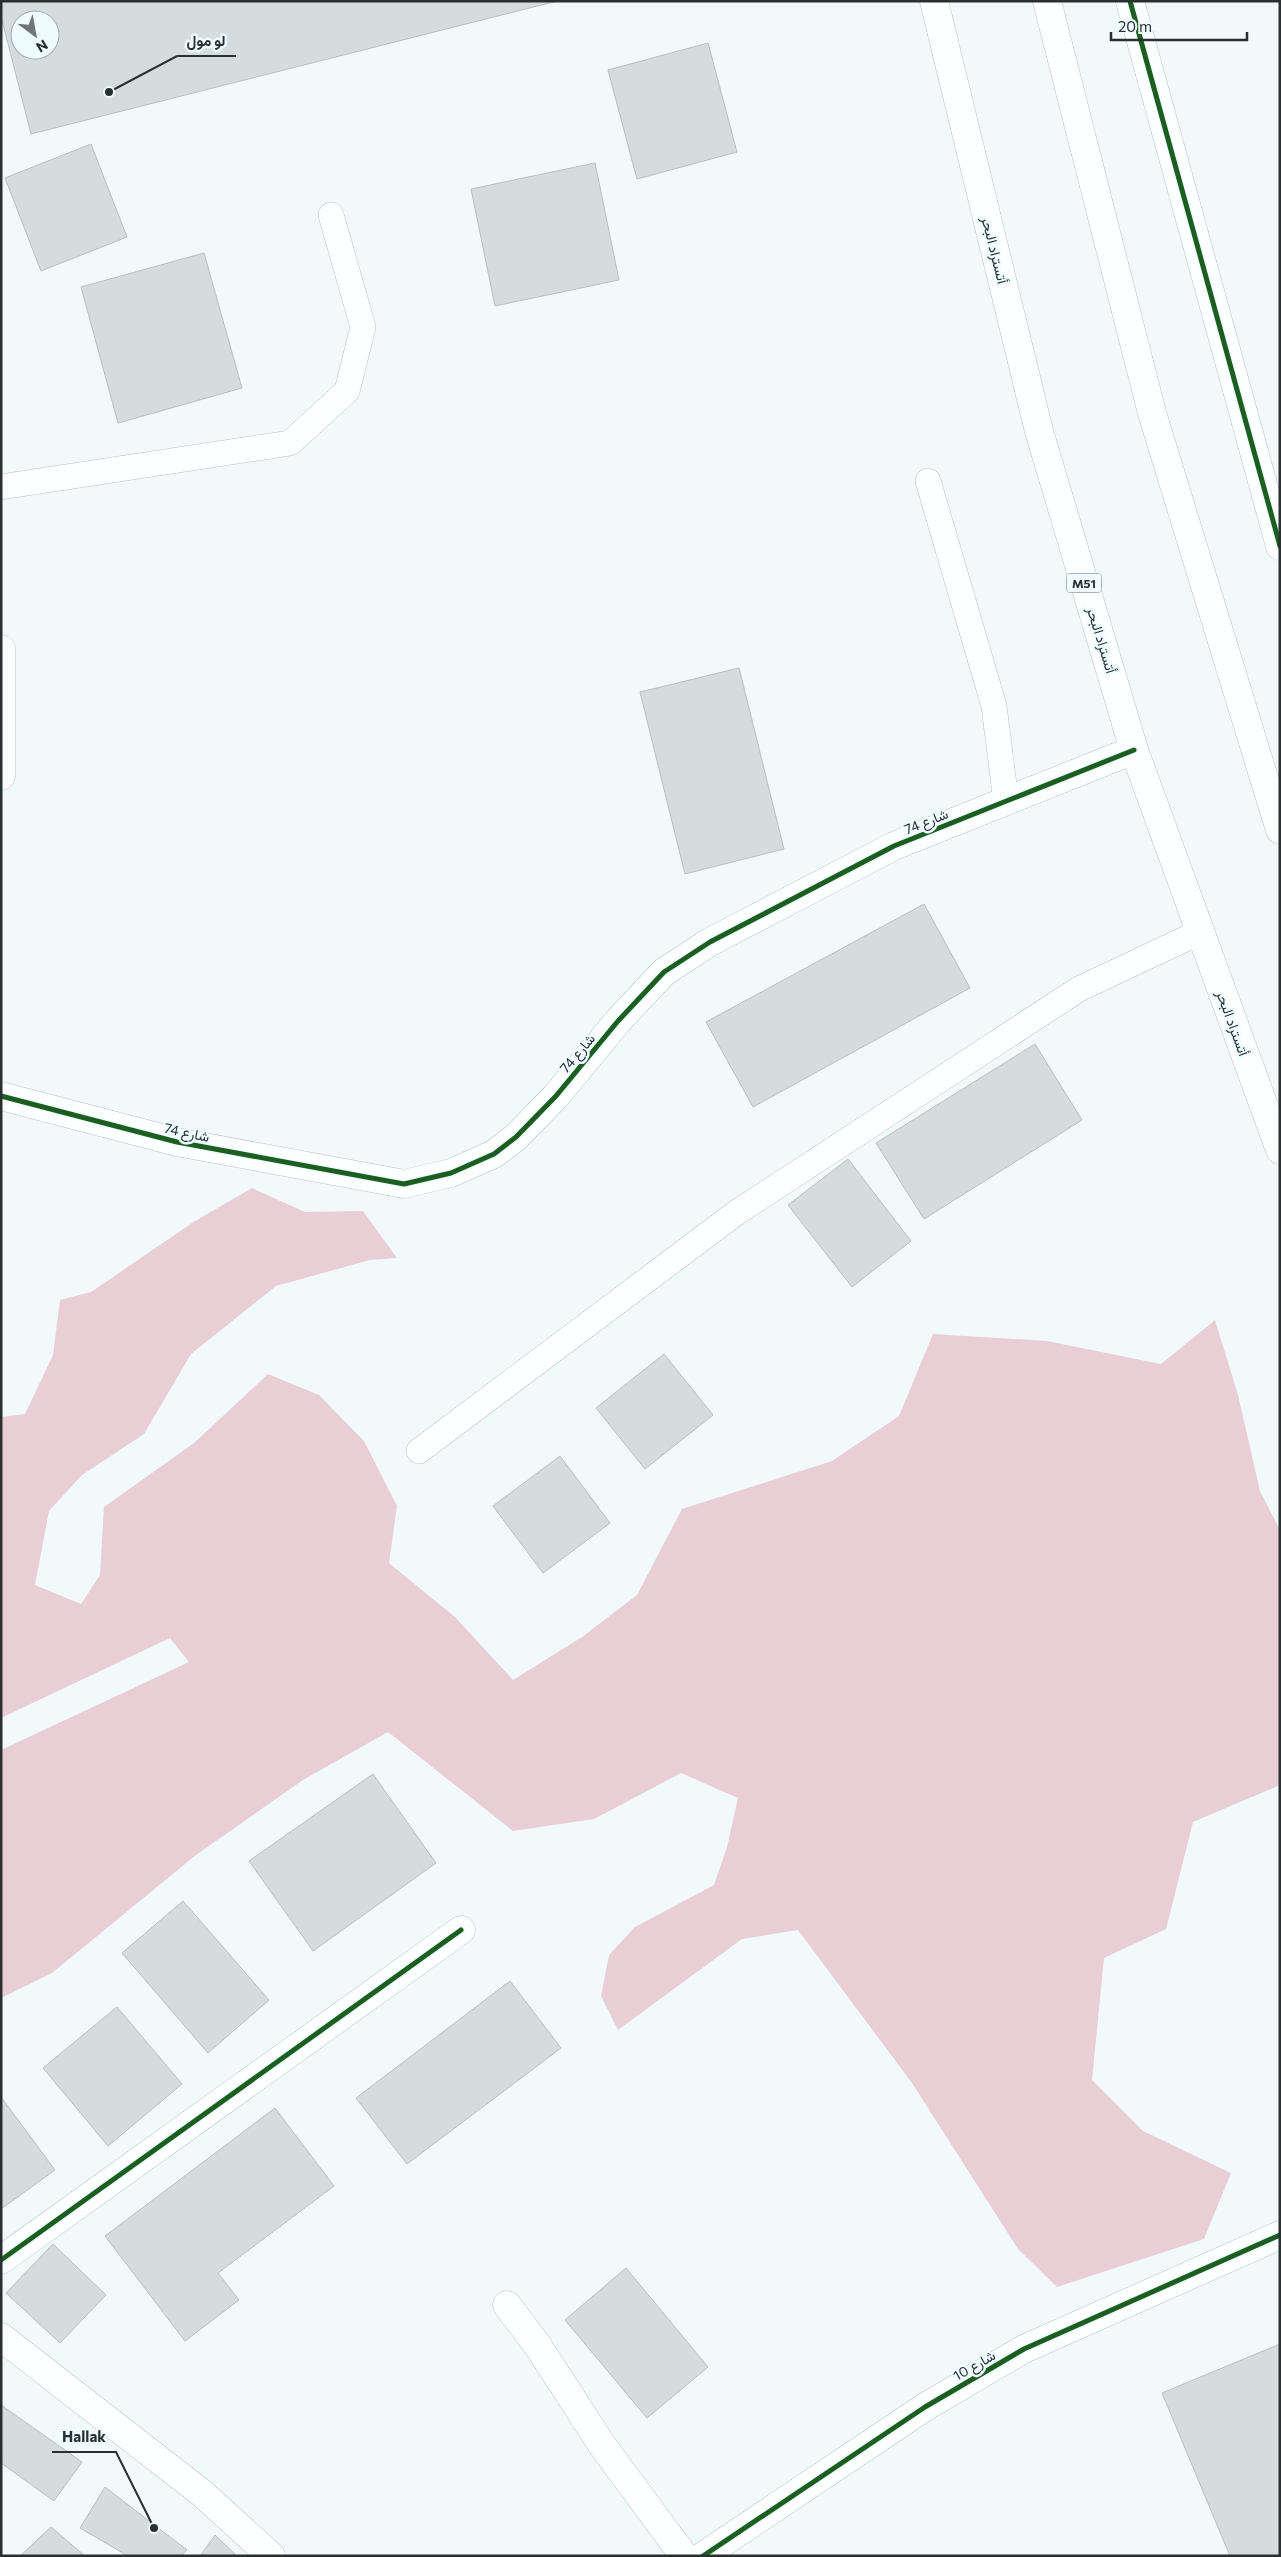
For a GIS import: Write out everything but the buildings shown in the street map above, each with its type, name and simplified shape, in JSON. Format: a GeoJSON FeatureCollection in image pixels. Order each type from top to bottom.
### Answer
{"type":"FeatureCollection","features":[{"type":"Feature","properties":{"kind":"main road","name":"أتستراد البحر"},"geometry":{"type":"LineString","coordinates":[[934,1],[1039,431],[1134,750],[1280,1150]]}},
{"type":"Feature","properties":{"kind":"main road"},"geometry":{"type":"LineString","coordinates":[[1047,1],[1152,413],[1280,830]]}},
{"type":"Feature","properties":{"kind":"main road"},"geometry":{"type":"LineString","coordinates":[[1130,1],[1280,546]]}},
{"type":"Feature","properties":{"kind":"main road"},"geometry":{"type":"LineString","coordinates":[[1,648],[1,776]]}},
{"type":"Feature","properties":{"kind":"main road","name":"شارع 74"},"geometry":{"type":"LineString","coordinates":[[1,1096],[177,1142],[404,1184],[451,1173],[494,1154],[516,1137],[556,1096],[624,1014],[672,967],[710,942],[894,846],[1134,750]]}},
{"type":"Feature","properties":{"kind":"main road"},"geometry":{"type":"LineString","coordinates":[[1,2260],[461,1930]]}},
{"type":"Feature","properties":{"kind":"main road","name":"شارع 10"},"geometry":{"type":"LineString","coordinates":[[703,2556],[925,2407],[1024,2350],[1280,2235]]}},
{"type":"Feature","properties":{"kind":"main road"},"geometry":{"type":"LineString","coordinates":[[507,2305],[538,2346],[602,2445],[684,2556]]}},
{"type":"Feature","properties":{"kind":"main road"},"geometry":{"type":"LineString","coordinates":[[6,2348],[203,2494],[271,2556]]}},
{"type":"Feature","properties":{"kind":"lane"},"geometry":{"type":"LineString","coordinates":[[1,487],[290,443],[348,390],[362,327],[331,215]]}},
{"type":"Feature","properties":{"kind":"lane"},"geometry":{"type":"LineString","coordinates":[[928,481],[994,706],[1006,801]]}},
{"type":"Feature","properties":{"kind":"lane"},"geometry":{"type":"LineString","coordinates":[[419,1451],[736,1213],[1079,989],[1200,932]]}},
{"type":"Feature","properties":{"kind":"shaded area"},"geometry":{"type":"Polygon","coordinates":[[[252,1188],[305,1212],[363,1211],[397,1258],[370,1260],[276,1286],[191,1354],[144,1434],[82,1475],[49,1511],[35,1585],[81,1604],[100,1575],[104,1507],[194,1443],[268,1374],[319,1395],[364,1441],[397,1506],[389,1563],[455,1617],[513,1680],[582,1637],[637,1595],[682,1509],[832,1461],[899,1416],[933,1334],[1047,1341],[1161,1364],[1215,1320],[1238,1395],[1260,1491],[1280,1530],[1280,1785],[1193,1822],[1166,1929],[1104,1958],[1092,2080],[1143,2131],[1231,2173],[1204,2239],[1057,2287],[1018,2249],[912,2083],[798,1930],[742,1939],[618,2030],[601,1996],[609,1955],[635,1927],[714,1885],[727,1847],[738,1798],[681,1773],[594,1819],[513,1831],[388,1732],[303,1780],[196,1855],[52,1973],[1,1998],[1,1750],[189,1662],[170,1638],[1,1718],[1,1417],[25,1414],[53,1355],[60,1300],[91,1292],[195,1221],[252,1188]]]}},
{"type":"Feature","properties":{"kind":"cycle path"},"geometry":{"type":"LineString","coordinates":[[1130,1],[1280,546]]}},
{"type":"Feature","properties":{"kind":"cycle path"},"geometry":{"type":"LineString","coordinates":[[1,1096],[177,1142],[404,1184],[451,1173],[494,1154],[516,1137],[556,1096],[618,1021],[664,972],[710,942],[894,846],[1134,750]]}},
{"type":"Feature","properties":{"kind":"cycle path"},"geometry":{"type":"LineString","coordinates":[[1,2260],[461,1930]]}},
{"type":"Feature","properties":{"kind":"cycle path"},"geometry":{"type":"LineString","coordinates":[[703,2556],[925,2407],[1024,2349],[1280,2235]]}},
{"type":"Feature","properties":{"kind":"place","name":"لو مول"},"geometry":{"type":"Point","coordinates":[109,92]}},
{"type":"Feature","properties":{"kind":"place","name":"Hallak"},"geometry":{"type":"Point","coordinates":[154,2528]}}]}
